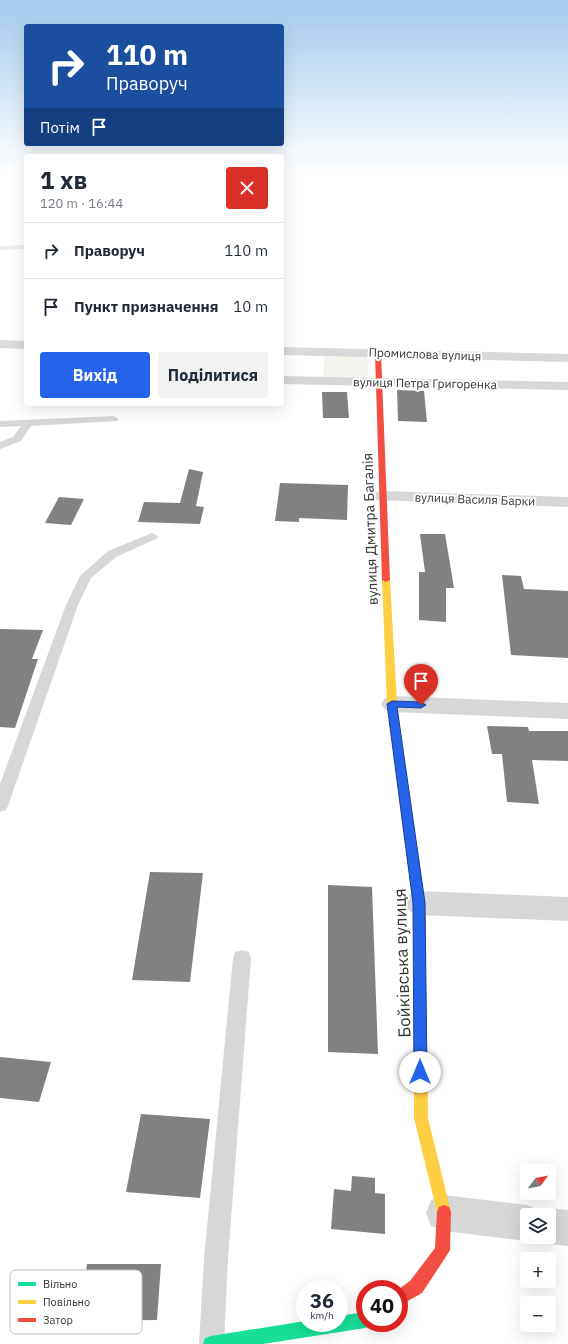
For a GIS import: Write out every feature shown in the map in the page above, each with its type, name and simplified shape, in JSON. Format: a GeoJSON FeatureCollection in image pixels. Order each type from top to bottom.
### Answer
{"type":"FeatureCollection","features":[{"type":"Feature","properties":{"kind":"street"},"geometry":{"type":"LineString","coordinates":[[0,344],[24,344]]}},
{"type":"Feature","properties":{"kind":"street","name":"Промислова вулиця"},"geometry":{"type":"LineString","coordinates":[[284,351],[568,358]]}},
{"type":"Feature","properties":{"kind":"street","name":"вулиця Дмитра Багалія"},"geometry":{"type":"LineString","coordinates":[[378,353],[382,496],[392,704]]}},
{"type":"Feature","properties":{"kind":"street","name":"вулиця Петра Григоренка"},"geometry":{"type":"LineString","coordinates":[[284,380],[568,386]]}},
{"type":"Feature","properties":{"kind":"street","name":"вулиця Василя Барки"},"geometry":{"type":"LineString","coordinates":[[382,496],[568,502]]}},
{"type":"Feature","properties":{"kind":"street"},"geometry":{"type":"LineString","coordinates":[[392,704],[568,711]]}},
{"type":"Feature","properties":{"kind":"street","name":"Бойківська вулиця"},"geometry":{"type":"LineString","coordinates":[[392,704],[419,903],[421,1118],[444,1213],[442,1250],[416,1286],[408,1292]]}},
{"type":"Feature","properties":{"kind":"street"},"geometry":{"type":"LineString","coordinates":[[419,903],[568,909]]}},
{"type":"Feature","properties":{"kind":"street"},"geometry":{"type":"LineString","coordinates":[[444,1213],[520,1222]]}},
{"type":"Feature","properties":{"kind":"street"},"geometry":{"type":"LineString","coordinates":[[556,1227],[568,1228]]}},
{"type":"Feature","properties":{"kind":"street"},"geometry":{"type":"LineString","coordinates":[[211,1344],[356,1321]]}},
{"type":"Feature","properties":{"kind":"lane"},"geometry":{"type":"LineString","coordinates":[[0,248],[24,247]]}},
{"type":"Feature","properties":{"kind":"lane"},"geometry":{"type":"LineString","coordinates":[[0,424],[114,419]]}},
{"type":"Feature","properties":{"kind":"lane"},"geometry":{"type":"LineString","coordinates":[[0,446],[17,439],[28,423]]}},
{"type":"Feature","properties":{"kind":"lane"},"geometry":{"type":"LineString","coordinates":[[0,806],[72,605],[86,576],[112,554],[152,537]]}},
{"type":"Feature","properties":{"kind":"lane"},"geometry":{"type":"LineString","coordinates":[[211,1344],[216,1251],[242,958]]}},
{"type":"Feature","properties":{"kind":"shaded area"},"geometry":{"type":"Polygon","coordinates":[[[325,355],[368,356],[368,378],[323,377],[325,355]]]}},
{"type":"Feature","properties":{"kind":"building"},"geometry":{"type":"Polygon","coordinates":[[[397,390],[424,391],[427,422],[398,421],[397,390]]]}},
{"type":"Feature","properties":{"kind":"building"},"geometry":{"type":"Polygon","coordinates":[[[322,392],[347,392],[349,418],[323,418],[322,392]]]}},
{"type":"Feature","properties":{"kind":"building"},"geometry":{"type":"Polygon","coordinates":[[[189,469],[203,472],[196,506],[204,507],[200,524],[138,522],[144,502],[180,503],[189,469]]]}},
{"type":"Feature","properties":{"kind":"building"},"geometry":{"type":"Polygon","coordinates":[[[280,483],[348,485],[347,520],[299,518],[299,522],[275,521],[280,483]]]}},
{"type":"Feature","properties":{"kind":"building"},"geometry":{"type":"Polygon","coordinates":[[[59,497],[84,499],[71,525],[45,523],[59,497]]]}},
{"type":"Feature","properties":{"kind":"building"},"geometry":{"type":"Polygon","coordinates":[[[420,534],[445,534],[454,588],[446,588],[446,622],[419,620],[419,572],[425,572],[420,534]]]}},
{"type":"Feature","properties":{"kind":"building"},"geometry":{"type":"Polygon","coordinates":[[[502,575],[521,576],[524,589],[568,591],[568,658],[511,655],[502,575]]]}},
{"type":"Feature","properties":{"kind":"building"},"geometry":{"type":"Polygon","coordinates":[[[0,629],[43,630],[32,659],[38,659],[15,728],[0,727],[0,629]]]}},
{"type":"Feature","properties":{"kind":"building"},"geometry":{"type":"Polygon","coordinates":[[[487,726],[528,727],[529,731],[568,731],[568,761],[532,760],[539,804],[507,802],[502,754],[492,754],[487,726]]]}},
{"type":"Feature","properties":{"kind":"building"},"geometry":{"type":"Polygon","coordinates":[[[150,872],[203,873],[190,982],[132,980],[150,872]]]}},
{"type":"Feature","properties":{"kind":"building"},"geometry":{"type":"Polygon","coordinates":[[[328,885],[372,887],[378,1054],[328,1052],[328,885]]]}},
{"type":"Feature","properties":{"kind":"building"},"geometry":{"type":"Polygon","coordinates":[[[0,1057],[51,1062],[39,1102],[0,1098],[0,1057]]]}},
{"type":"Feature","properties":{"kind":"building"},"geometry":{"type":"Polygon","coordinates":[[[141,1114],[210,1119],[200,1198],[126,1192],[141,1114]]]}},
{"type":"Feature","properties":{"kind":"building"},"geometry":{"type":"Polygon","coordinates":[[[352,1176],[375,1178],[375,1193],[385,1194],[385,1234],[331,1229],[334,1189],[351,1191],[352,1176]]]}},
{"type":"Feature","properties":{"kind":"building"},"geometry":{"type":"Polygon","coordinates":[[[87,1264],[161,1264],[157,1320],[142,1320],[142,1270],[86,1270],[87,1264]]]}},
{"type":"Feature","properties":{"kind":"traffic: fast"},"geometry":{"type":"LineString","coordinates":[[211,1344],[356,1321]]}},
{"type":"Feature","properties":{"kind":"traffic: slow"},"geometry":{"type":"LineString","coordinates":[[386,580],[392,704],[401,772]]}},
{"type":"Feature","properties":{"kind":"traffic: slow"},"geometry":{"type":"LineString","coordinates":[[420,966],[421,1118],[444,1212]]}},
{"type":"Feature","properties":{"kind":"traffic: jam"},"geometry":{"type":"LineString","coordinates":[[378,353],[386,580]]}},
{"type":"Feature","properties":{"kind":"traffic: jam"},"geometry":{"type":"LineString","coordinates":[[401,772],[419,903],[420,966]]}},
{"type":"Feature","properties":{"kind":"traffic: jam"},"geometry":{"type":"LineString","coordinates":[[408,1292],[416,1287],[442,1250],[444,1212]]}},
{"type":"Feature","properties":{"kind":"route"},"geometry":{"type":"LineString","coordinates":[[420,1072],[419,903],[392,704],[421,705]]}}]}
